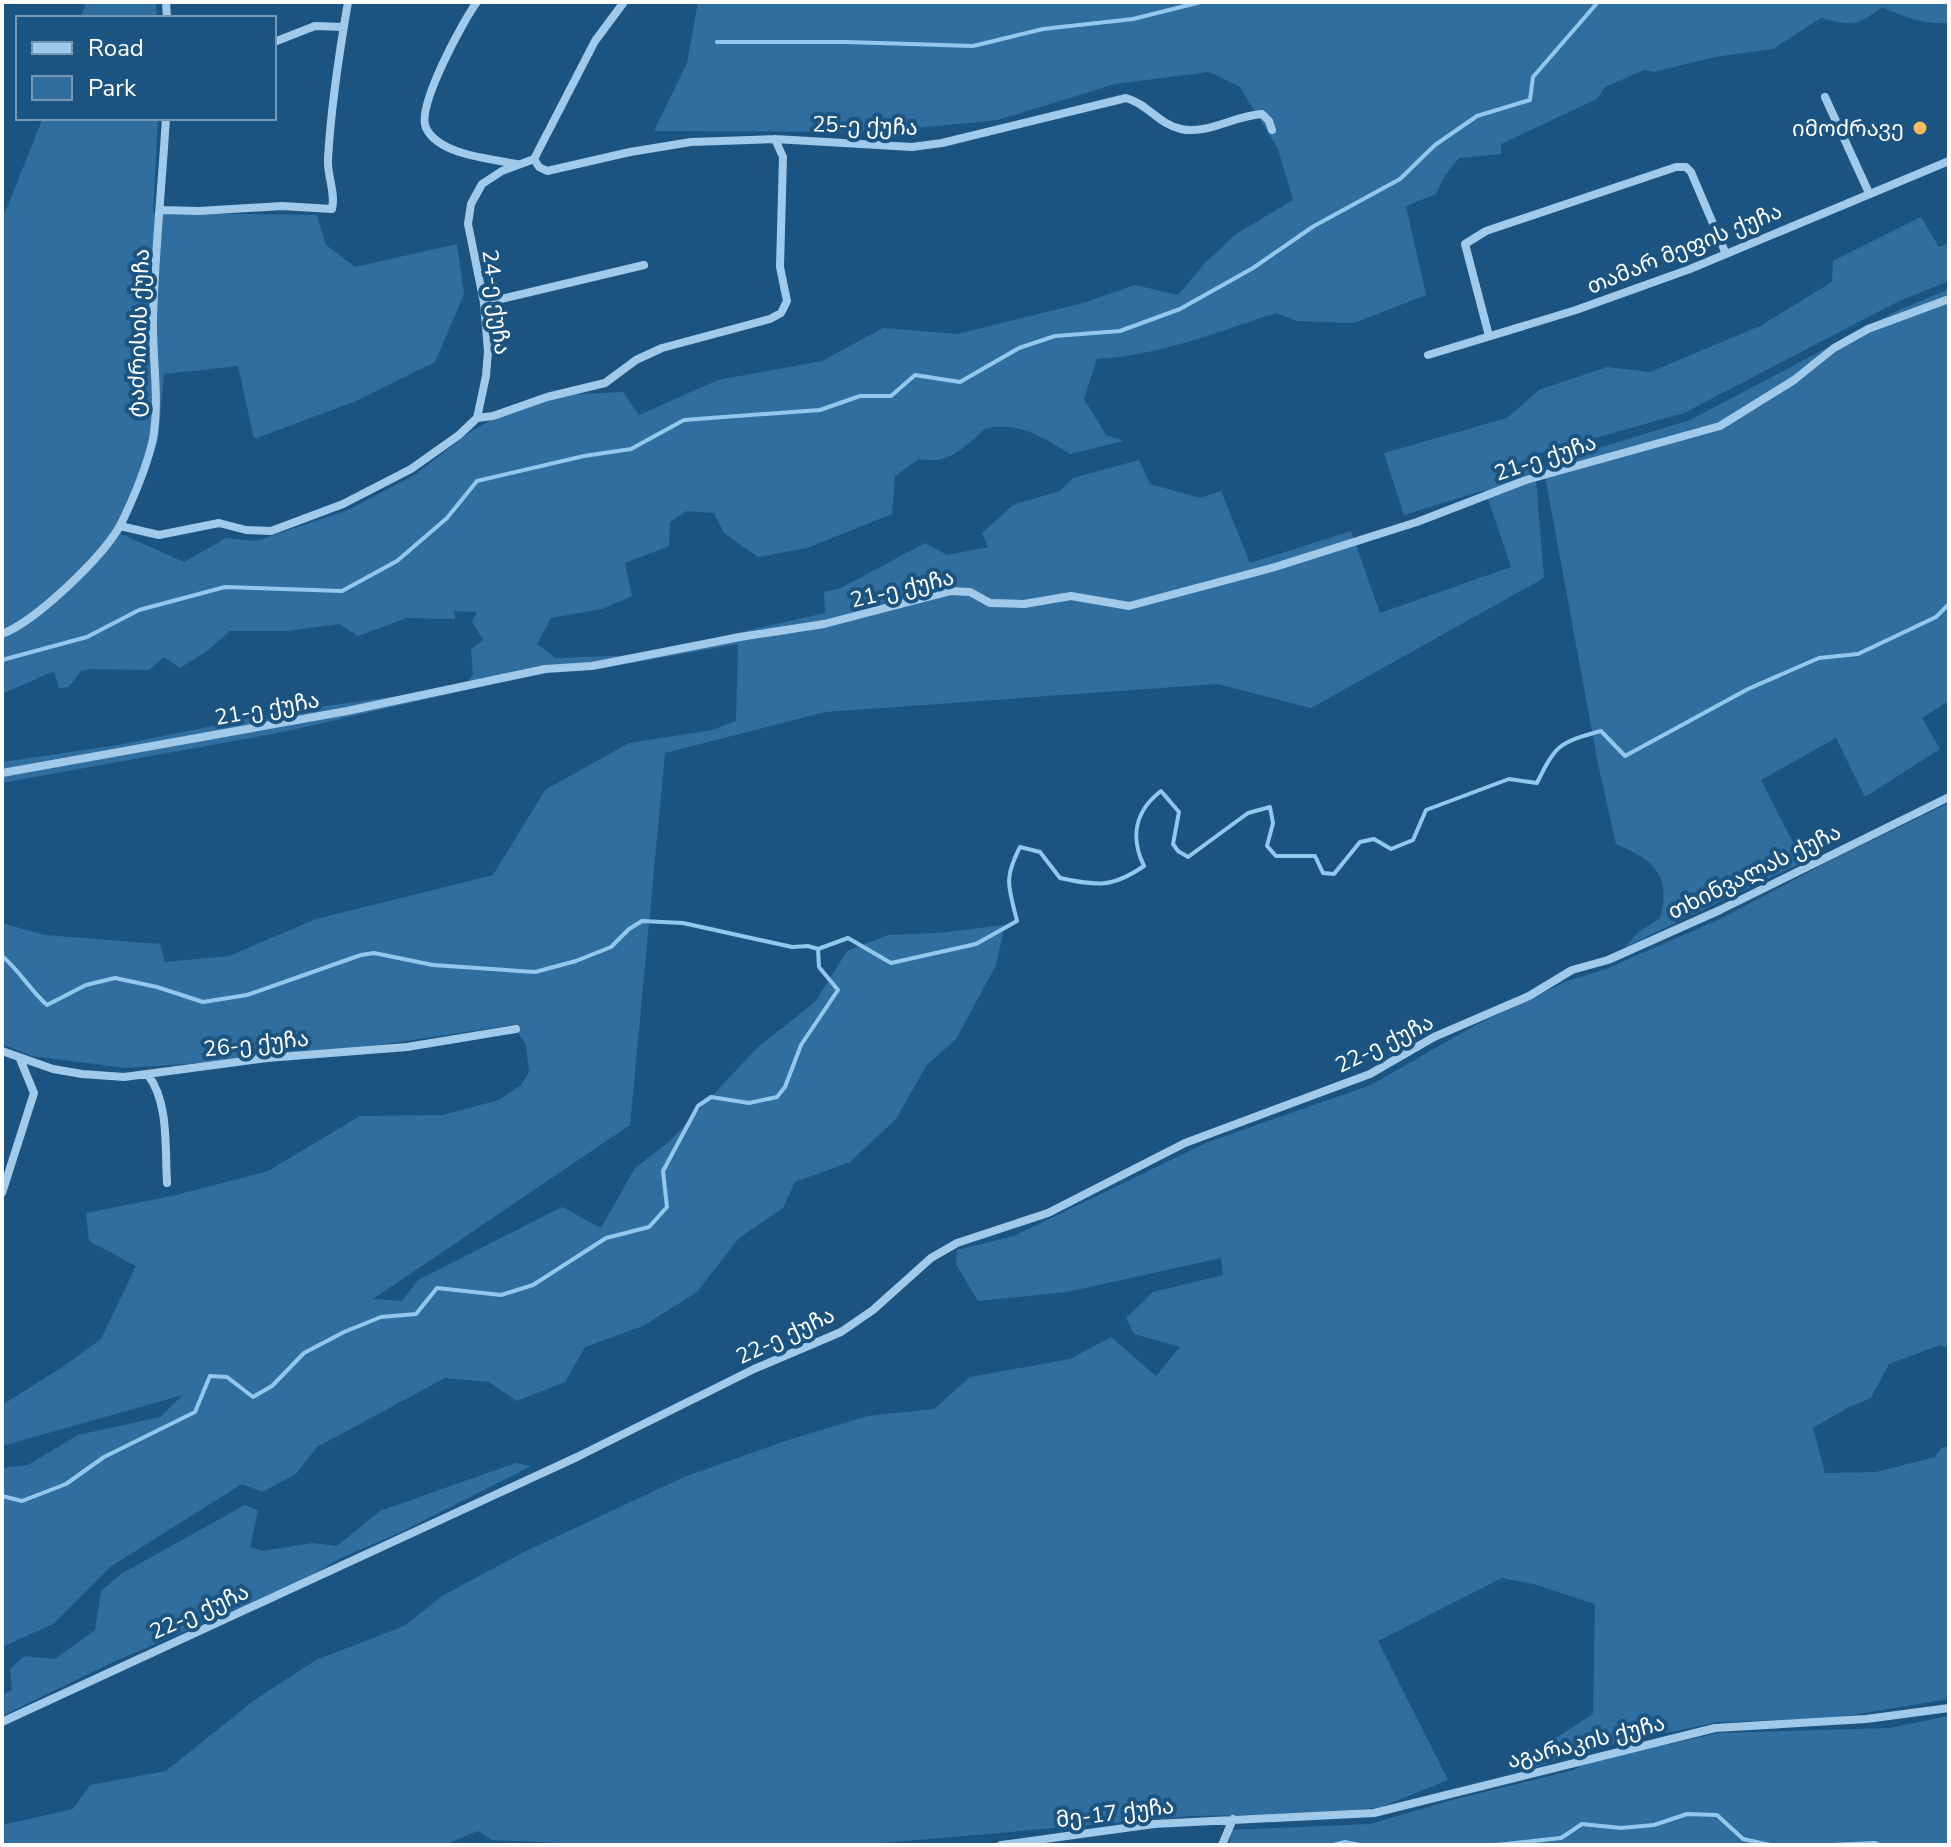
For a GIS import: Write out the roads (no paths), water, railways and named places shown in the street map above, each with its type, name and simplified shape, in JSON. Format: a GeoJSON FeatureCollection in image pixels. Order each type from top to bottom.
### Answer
{"type":"FeatureCollection","features":[{"type":"Feature","properties":{"kind":"street"},"geometry":{"type":"LineString","coordinates":[[161,210],[282,206],[332,209],[327,167],[329,137],[348,2]]}},
{"type":"Feature","properties":{"kind":"street"},"geometry":{"type":"LineString","coordinates":[[477,2],[440,70],[424,119],[426,128],[450,148],[517,164]]}},
{"type":"Feature","properties":{"kind":"street"},"geometry":{"type":"LineString","coordinates":[[534,159],[595,41],[624,2]]}},
{"type":"Feature","properties":{"kind":"street"},"geometry":{"type":"LineString","coordinates":[[276,41],[315,26],[344,27]]}},
{"type":"Feature","properties":{"kind":"street"},"geometry":{"type":"LineString","coordinates":[[1825,97],[1869,193]]}},
{"type":"Feature","properties":{"kind":"street","name":"25-ე ქუჩა"},"geometry":{"type":"LineString","coordinates":[[534,159],[539,167],[547,171],[660,146],[775,139],[912,147],[942,143],[1126,98],[1138,101],[1162,123],[1183,130],[1212,127],[1246,115],[1262,114],[1272,130]]}},
{"type":"Feature","properties":{"kind":"street","name":"ტაძრისის ქუჩა"},"geometry":{"type":"LineString","coordinates":[[2,634],[20,627],[58,596],[120,526],[153,439],[156,397],[153,319],[166,120]]}},
{"type":"Feature","properties":{"kind":"street"},"geometry":{"type":"LineString","coordinates":[[120,526],[159,535],[219,523],[246,530],[271,531],[343,504],[411,469],[459,435],[477,418],[605,383],[636,360],[662,348],[770,319],[781,313],[787,301],[780,267],[783,157],[775,139]]}},
{"type":"Feature","properties":{"kind":"street","name":"24-ე ქუჩა"},"geometry":{"type":"LineString","coordinates":[[477,418],[488,351],[484,303],[468,224],[471,204],[482,184],[517,164],[534,159]]}},
{"type":"Feature","properties":{"kind":"street","name":"თამარ მეფის ქუჩა"},"geometry":{"type":"LineString","coordinates":[[1428,355],[1576,310],[1726,254],[1949,161]]}},
{"type":"Feature","properties":{"kind":"street"},"geometry":{"type":"LineString","coordinates":[[1489,336],[1465,244],[1486,231],[1676,167],[1686,167],[1691,172],[1726,254]]}},
{"type":"Feature","properties":{"kind":"street"},"geometry":{"type":"LineString","coordinates":[[484,303],[644,265]]}},
{"type":"Feature","properties":{"kind":"street","name":"21-ე ქუჩა"},"geometry":{"type":"LineString","coordinates":[[2,773],[361,709],[545,669],[592,666],[824,624],[951,591],[970,592],[990,603],[1024,604],[1071,596],[1129,606],[1275,567],[1417,522],[1526,480],[1720,426],[1794,380],[1834,348],[1868,329],[1949,299]]}},
{"type":"Feature","properties":{"kind":"street","name":"თხინვალას ქუჩა"},"geometry":{"type":"LineString","coordinates":[[1572,970],[1608,960],[1720,910],[1949,797]]}},
{"type":"Feature","properties":{"kind":"street","name":"22-ე ქუჩა"},"geometry":{"type":"LineString","coordinates":[[2,1722],[577,1457],[754,1369],[841,1332],[873,1310],[931,1258],[957,1243],[1048,1213],[1185,1143],[1370,1074],[1434,1037],[1529,996],[1572,970]]}},
{"type":"Feature","properties":{"kind":"street","name":"26-ე ქუჩა"},"geometry":{"type":"LineString","coordinates":[[2,1051],[20,1059],[82,1074],[124,1077],[267,1058],[407,1047],[516,1029]]}},
{"type":"Feature","properties":{"kind":"street"},"geometry":{"type":"LineString","coordinates":[[2,1193],[34,1093],[20,1059]]}},
{"type":"Feature","properties":{"kind":"street"},"geometry":{"type":"LineString","coordinates":[[148,1075],[156,1085],[161,1105],[167,1183]]}},
{"type":"Feature","properties":{"kind":"street","name":"აგარაკის ქუჩა"},"geometry":{"type":"LineString","coordinates":[[1233,1819],[1374,1813],[1715,1728],[1866,1719],[1949,1708]]}},
{"type":"Feature","properties":{"kind":"street"},"geometry":{"type":"LineString","coordinates":[[1222,1845],[1233,1819]]}},
{"type":"Feature","properties":{"kind":"street","name":"მე-17 ქუჩა"},"geometry":{"type":"LineString","coordinates":[[1001,1845],[1154,1824],[1233,1819]]}},
{"type":"Feature","properties":{"kind":"waterway"},"geometry":{"type":"LineString","coordinates":[[717,42],[973,46],[1043,29],[1133,19],[1201,2]]}},
{"type":"Feature","properties":{"kind":"waterway"},"geometry":{"type":"LineString","coordinates":[[2,660],[87,637],[139,610],[225,587],[342,591],[397,561],[447,518],[477,481],[584,456],[631,449],[684,420],[820,410],[860,396],[891,396],[915,375],[960,382],[1019,348],[1055,336],[1120,331],[1180,309],[1253,268],[1314,226],[1400,179],[1435,145],[1477,116],[1530,100],[1533,77],[1598,2]]}},
{"type":"Feature","properties":{"kind":"waterway"},"geometry":{"type":"LineString","coordinates":[[2,1496],[22,1501],[66,1484],[104,1457],[195,1412],[210,1376],[227,1377],[253,1397],[272,1386],[304,1353],[381,1317],[416,1314],[437,1288],[501,1295],[533,1285],[606,1238],[649,1227],[667,1207],[663,1171],[698,1106],[711,1097],[749,1103],[777,1097],[785,1087],[801,1045],[838,990],[819,967],[818,949],[848,938],[891,963],[976,944],[1017,921],[1009,876],[1020,847],[1040,852],[1060,878],[1094,884],[1113,882],[1144,866],[1137,845],[1138,825],[1145,807],[1161,791],[1179,812],[1173,844],[1188,857],[1248,813],[1270,807],[1273,823],[1267,846],[1276,856],[1315,856],[1323,873],[1334,874],[1360,842],[1374,839],[1391,849],[1413,840],[1426,810],[1509,779],[1537,783],[1555,752],[1576,738],[1601,731],[1625,756],[1748,689],[1819,658],[1858,654],[1936,617],[1949,604]]}},
{"type":"Feature","properties":{"kind":"waterway"},"geometry":{"type":"LineString","coordinates":[[2,956],[47,1005],[86,985],[115,978],[203,1002],[247,995],[374,953],[433,965],[535,972],[611,947],[642,921],[683,923],[792,947],[818,949]]}},
{"type":"Feature","properties":{"kind":"waterway"},"geometry":{"type":"LineString","coordinates":[[1495,1845],[1561,1838],[1582,1824],[1621,1828],[1654,1825],[1687,1814],[1717,1815],[1743,1839],[1770,1845]]}},
{"type":"Feature","properties":{"kind":"waterway"},"geometry":{"type":"LineString","coordinates":[[1333,1845],[1345,1842],[1360,1845]]}},
{"type":"Feature","properties":{"kind":"waterway"},"geometry":{"type":"LineString","coordinates":[[1831,1845],[1880,1845]]}},
{"type":"Feature","properties":{"kind":"place","name":"იმოძრავე"},"geometry":{"type":"Point","coordinates":[1920,128]}}]}
